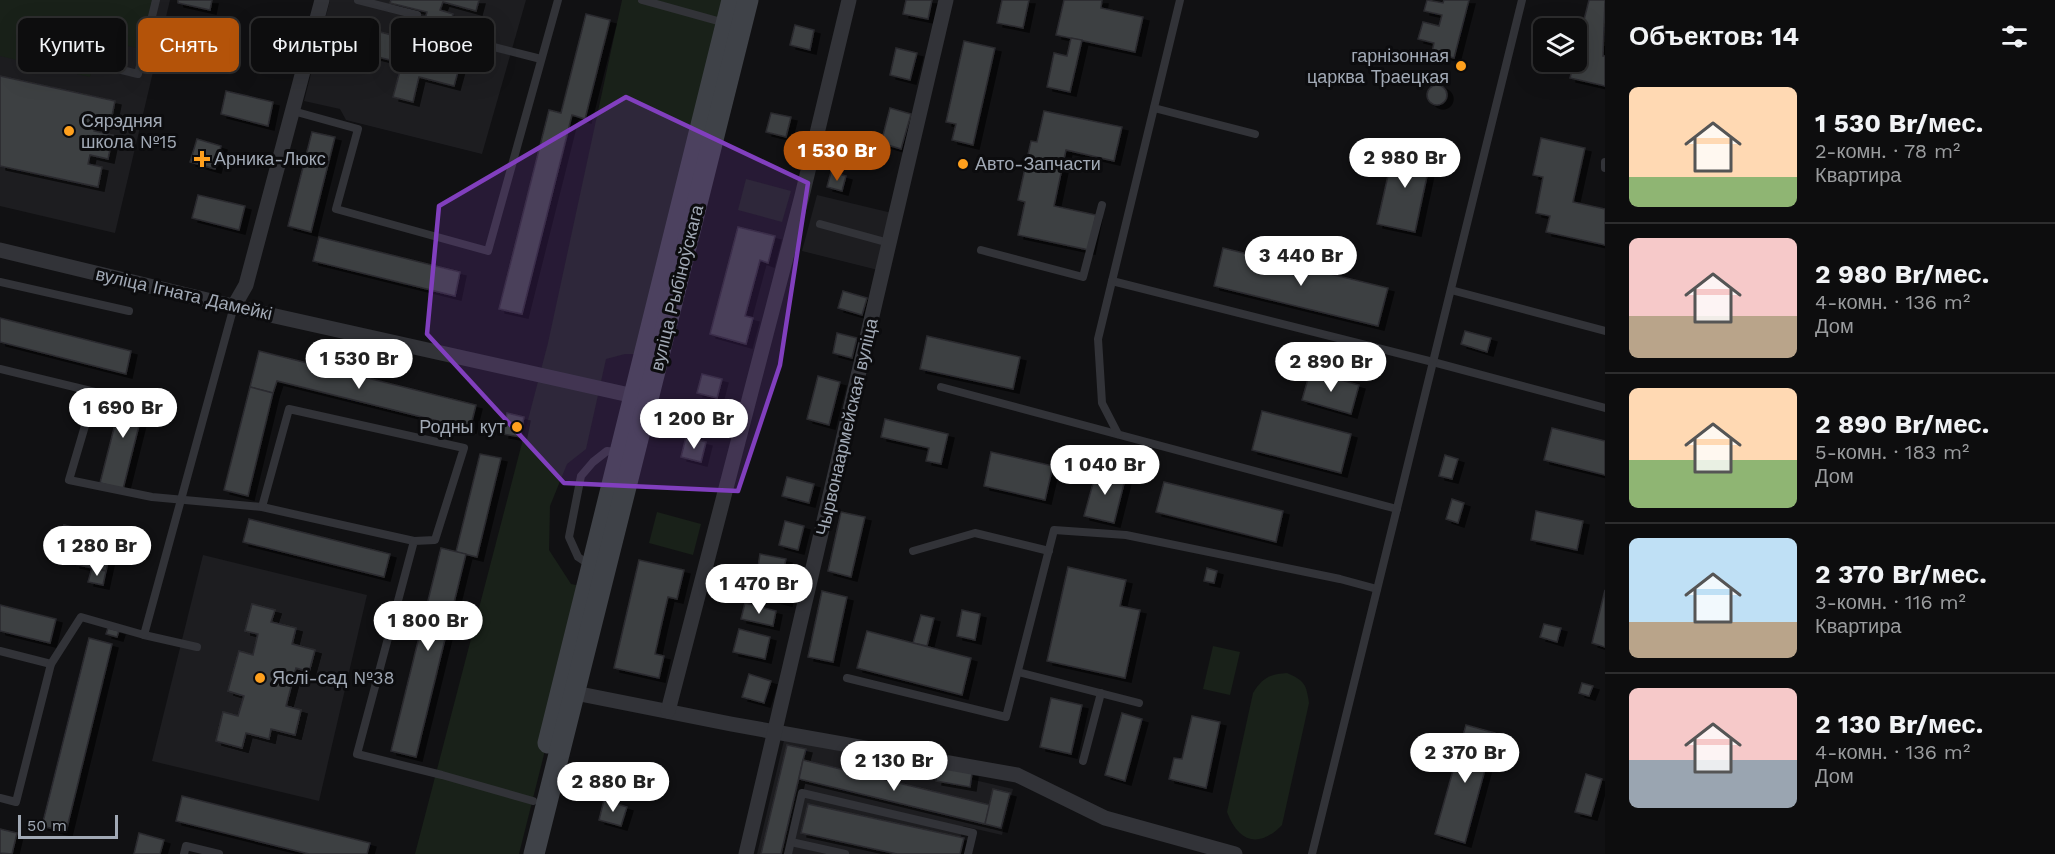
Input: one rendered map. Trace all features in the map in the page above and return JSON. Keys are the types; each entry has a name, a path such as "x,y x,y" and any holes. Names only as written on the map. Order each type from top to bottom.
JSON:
{"main road":[{"name":"вуліца Рыбіноўскага","path":"534,854 575,693 732,0"},
{"name":"вуліца Рыбіноўскага","path":"641,398 748,0"},
{"name":"вуліца Рыбіноўскага","path":"520,854 591,566 628,453"}],"street":[{"path":"234,306 246,285 322,0"},
{"path":"668,711 802,196 849,0"},
{"name":"Чырвонаармейская вуліца","path":"746,854 946,0"},
{"name":"вуліца Ігната Дамейкі","path":"0,250 234,306 641,398"},
{"path":"575,693 1017,775 1105,818 1234,854"}],"lane":[{"path":"126,71 138,74 156,0"},
{"path":"358,0 417,15"},
{"path":"293,111 358,129 336,209 488,251 558,0"},
{"path":"642,0 727,23"},
{"path":"1118,434 1102,403 1098,339 1180,0"},
{"path":"1312,854 1522,0"},
{"path":"494,47 541,59"},
{"path":"1154,108 1255,134"},
{"path":"1605,162 1605,168"},
{"path":"981,250 1083,277 1102,205"},
{"path":"820,224 889,243"},
{"path":"1112,281 1605,408"},
{"path":"0,282 129,311"},
{"path":"1450,290 1605,331"},
{"path":"144,635 234,306"},
{"path":"0,369 95,392 69,480 152,497 262,507 414,541 435,540 464,448 289,409 262,507"},
{"path":"941,387 1397,509"},
{"path":"591,566 578,557 569,537 581,476 607,451 628,453"},
{"path":"847,678 1006,717 1054,530 1126,535 1340,579 1377,589"},
{"path":"913,551 975,533 1049,551"},
{"path":"414,541 357,754 533,801"},
{"path":"0,798 16,802 51,664 81,617 196,647"},
{"path":"0,651 51,664"},
{"path":"1018,672 1139,703"},
{"path":"1083,761 1101,693"},
{"path":"788,854 802,793 973,833 968,854"},
{"path":"791,842 841,854"},
{"path":"184,854 186,846 219,854"}],"highlighted area":[{"path":"626,97 808,183 780,365 738,491 564,483 427,334 439,206"}],"shaded area":[{"name":"Сярэдняя школа №15","path":"0,0 170,0 166,18 138,18 138,72 153,72 115,233 0,206"},
{"path":"0,0 152,0 148,18 138,18 138,48 126,45 126,18 18,18 18,60 0,56"},
{"path":"330,0 526,0 482,154 346,120 340,109 304,101 311,72 379,72 379,18 325,18"},
{"path":"622,0 729,0 644,354 625,354 606,359 586,449 567,464 550,506 549,550 571,584 586,587 519,854 415,854 548,343"},
{"path":"69,72 91,72 90,77"},
{"path":"746,179 791,191 782,222 738,210"},
{"path":"817,195 892,213 878,270 802,251"},
{"path":"657,512 701,524 693,555 649,543"},
{"name":"Яслі-сад №38","path":"203,555 367,595 319,801 152,761"},
{"path":"1213,646 1240,652 1230,695 1203,689"},
{"path":"1287,673 1304,684 1309,703 1282,825 1265,837 1250,839 1237,830 1227,812 1253,693 1267,678"},
{"path":"785,736 1013,789 1002,835 963,826 957,854 757,854"}],"building":[{"path":"178,0 212,0 210,10 178,3"},
{"path":"391,0 479,0 476,11 443,2 440,10 453,14 452,18 425,18 427,12 390,3"},
{"path":"906,0 932,0 928,19 903,14"},
{"path":"1002,0 1029,0 1023,28 997,23"},
{"path":"1064,0 1102,0 1101,8 1143,17 1135,52 1056,35"},
{"path":"1427,0 1443,3 1444,0 1469,0 1454,58 1432,52 1434,43 1418,39 1423,22 1439,26 1442,15 1424,11"},
{"path":"1589,0 1605,0 1603,56 1605,56 1605,86 1570,78 1572,72 1587,72 1587,18 1584,18"},
{"path":"586,14 610,20 585,119 572,115 522,314 499,309 549,110 561,113"},
{"path":"795,25 814,30 810,50 790,45"},
{"path":"380,32 391,35 391,60 379,57"},
{"path":"1071,38 1082,40 1070,92 1047,87 1054,53 1067,56"},
{"path":"964,41 995,48 973,145 952,140 956,124 946,122"},
{"path":"896,48 917,53 910,80 890,75"},
{"path":"400,72 458,72 454,86 419,77 413,102 393,97"},
{"path":"0,76 115,101 111,121 97,118 94,131 113,135 108,159 90,155 88,164 102,167 98,187 0,166"},
{"path":"1437,85 1444,88 1447,95 1444,102 1437,105 1430,102 1427,95 1430,88"},
{"path":"226,91 273,102 268,126 221,114"},
{"path":"890,108 911,114 901,149 881,143"},
{"path":"1044,111 1122,127 1114,161 1066,150 1054,206 1096,215 1089,250 1018,235 1025,202 1018,200 1031,141 1037,142"},
{"path":"771,113 791,117 786,137 766,132"},
{"path":"312,132 335,137 311,232 288,226"},
{"path":"1541,138 1585,148 1573,202 1605,209 1605,245 1546,232 1550,216 1536,213 1543,177 1533,175"},
{"path":"197,139 221,146 215,169 190,162"},
{"path":"1395,145 1432,153 1415,232 1377,224"},
{"path":"831,172 846,176 842,191 827,187"},
{"path":"198,195 245,206 239,230 192,218"},
{"path":"738,227 775,236 768,263 760,260 745,316 753,318 746,344 710,334"},
{"path":"319,237 460,272 455,296 313,261"},
{"path":"1223,248 1388,288 1378,326 1214,286"},
{"path":"843,291 867,298 862,315 838,308"},
{"path":"0,318 131,351 126,374 0,342"},
{"path":"1465,331 1491,338 1487,352 1461,344"},
{"path":"837,333 857,338 852,358 833,353"},
{"path":"927,336 1020,357 1013,389 920,369"},
{"path":"259,351 476,405 470,429 277,381 273,393 250,387"},
{"path":"1310,372 1359,385 1351,414 1302,400"},
{"path":"702,374 722,379 717,398 697,393"},
{"path":"818,376 840,382 829,425 807,419"},
{"path":"250,387 273,393 248,496 224,490"},
{"path":"124,389 147,394 123,489 100,483"},
{"path":"1262,411 1351,434 1341,473 1252,450"},
{"path":"507,413 524,417 520,437 503,434"},
{"path":"885,419 948,434 941,464 926,461 929,448 881,437"},
{"path":"1552,428 1605,441 1605,475 1544,460"},
{"path":"686,437 706,442 701,462 681,457"},
{"path":"991,452 1053,466 1045,500 984,486"},
{"path":"480,454 501,458 477,557 456,552"},
{"path":"1445,455 1458,459 1452,479 1439,476"},
{"path":"1097,469 1126,476 1114,523 1084,516"},
{"path":"787,477 814,484 809,503 782,496"},
{"path":"1164,482 1283,511 1276,542 1156,512"},
{"path":"1452,499 1464,503 1458,523 1446,519"},
{"path":"1536,511 1583,521 1577,550 1531,540"},
{"path":"841,512 865,517 851,577 828,571"},
{"path":"249,519 390,554 384,577 243,542"},
{"path":"785,521 804,526 798,550 779,545"},
{"path":"64,525 114,536 106,571 74,564 79,545 60,541"},
{"path":"441,548 466,554 416,757 391,751"},
{"path":"760,554 786,559 783,572 758,567"},
{"path":"639,560 684,570 677,599 668,597 661,627 655,654 664,656 659,678 614,668"},
{"path":"1068,567 1126,580 1120,606 1140,610 1125,678 1047,661"},
{"path":"92,568 106,571 103,585 88,582"},
{"path":"1207,568 1217,571 1214,583 1204,581"},
{"path":"761,579 790,587 786,602 757,595"},
{"path":"1605,590 1605,647 1592,643"},
{"path":"822,591 847,597 833,662 808,657"},
{"path":"745,603 776,611 773,626 741,619"},
{"path":"252,604 275,610 271,622 296,628 292,644 315,650 309,672 296,668 286,706 301,710 295,735 271,729 269,739 246,733 242,748 216,741 223,712 238,716 244,696 228,691 239,651 253,655 258,634 245,631","holes":["265,645 285,651 280,667 260,662"]},
{"path":"252,604 275,610 271,622 296,628 292,644 315,650 309,672 296,668 286,706 301,710 295,735 271,729 269,739 246,733 242,748 216,741 223,712 238,716 244,696 228,691 239,651 253,655 258,634 245,631"},
{"path":"0,605 56,619 50,643 0,631"},
{"path":"962,610 980,614 975,640 957,636"},
{"path":"921,615 934,618 927,646 913,643"},
{"path":"1544,624 1561,628 1557,642 1540,637"},
{"path":"108,628 119,631 117,637 106,634"},
{"path":"739,629 770,637 765,659 733,652"},
{"path":"867,631 971,658 962,695 857,668"},
{"path":"89,638 112,644 66,832 42,826"},
{"path":"749,674 771,681 764,703 742,697"},
{"path":"1582,683 1593,686 1589,696 1579,693"},
{"path":"1051,698 1082,705 1071,754 1040,747"},
{"path":"1122,713 1142,719 1125,781 1105,775"},
{"path":"1192,716 1220,722 1206,788 1169,779 1174,758 1182,759"},
{"path":"1466,725 1495,733 1465,843 1435,834"},
{"path":"787,745 806,749 781,854 761,854"},
{"path":"803,760 990,805 985,824 799,779"},
{"path":"938,767 972,773 970,787 936,781"},
{"path":"1586,774 1602,779 1591,816 1575,812"},
{"path":"993,789 1010,793 1001,828 985,824"},
{"path":"182,796 370,843 367,854 309,854 176,821"},
{"path":"604,800 627,807 621,826 599,820"},
{"path":"808,804 964,838 960,854 897,854 801,833"},
{"path":"0,829 17,833 12,854 0,853"},
{"path":"139,833 164,840 160,854 134,854"}],"place":[{"name":"гарнізонная царква Траецкая","path":"1461,66"},
{"name":"Сярэдняя школа №15","path":"69,131"},
{"name":"Арника-Люкс","path":"202,159"},
{"name":"Авто-Запчасти","path":"963,164"},
{"name":"Родны кут","path":"517,427"},
{"name":"Яслі-сад №38","path":"260,678"}]}
